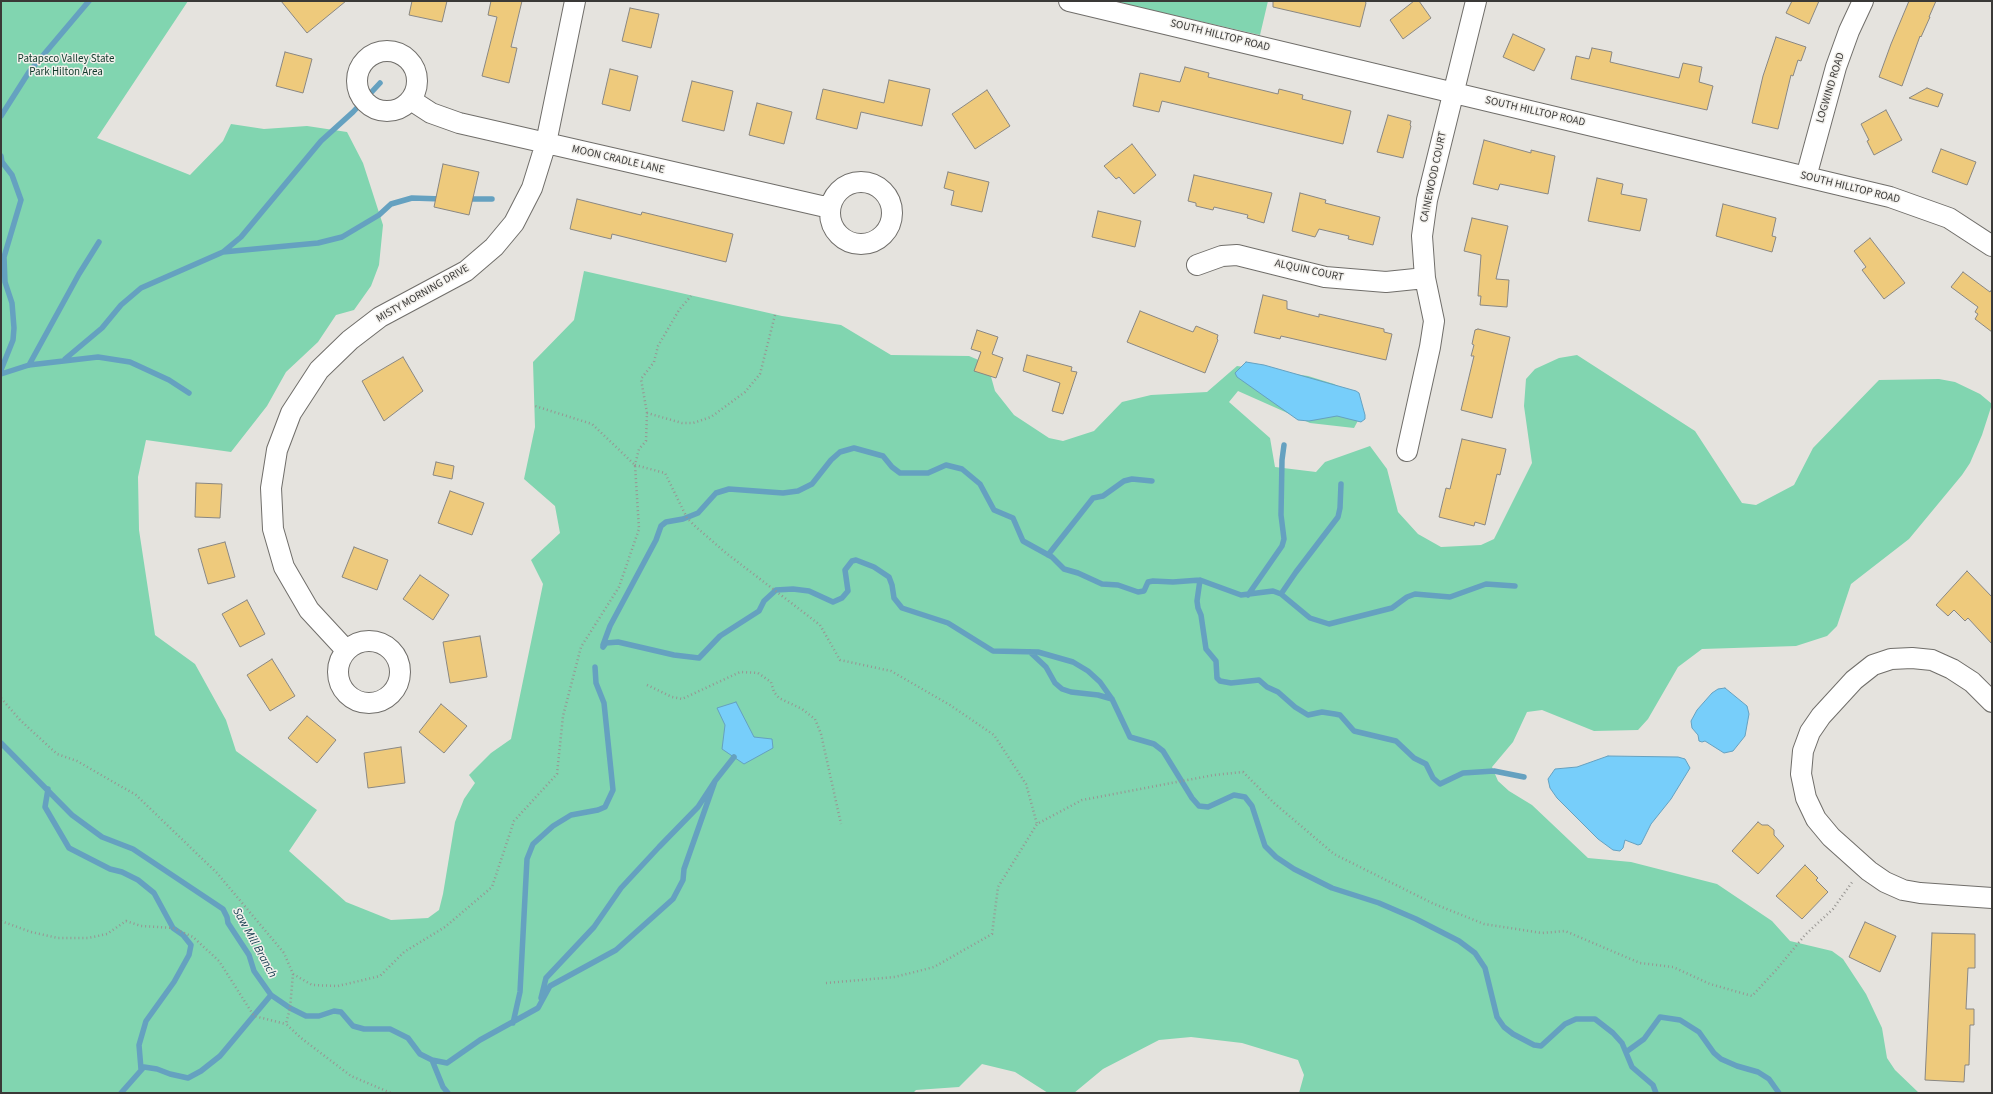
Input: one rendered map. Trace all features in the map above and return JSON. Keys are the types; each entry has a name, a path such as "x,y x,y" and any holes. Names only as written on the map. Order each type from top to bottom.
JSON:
{"street":[{"name":"MISTY MORNING DRIVE","path":"346,650 309,610 284,567 273,529 271,488 277,450 292,413 319,370 350,340 380,317 466,271 494,247 514,223 532,188 546,143 575,1"},
{"name":"SOUTH HILLTOP ROAD","path":"1069,1 1890,197 1949,218 1992,246"},
{"name":"CAINEWOOD COURT","path":"1407,451 1430,347 1434,321 1425,278 1422,236 1427,200 1476,1"},
{"name":"LOGWIND ROAD","path":"1806,177 1836,67 1849,31 1863,1"},
{"name":"MOON CRADLE LANE","path":"412,100 431,113 459,123 830,208"},
{"name":"ALQUIN COURT","path":"1197,265 1222,256 1237,255 1325,277 1386,282 1425,278"},
{"path":"1992,702 1972,682 1952,669 1932,660 1912,658 1891,659 1873,665 1854,680 1821,716 1810,732 1803,751 1801,774 1806,798 1816,818 1831,837 1864,867 1885,882 1903,890 1992,898"}],"path":[{"path":"293,974 312,985 338,986 380,976 404,952 445,927 492,887 514,821 557,774 563,716 581,646 619,586 639,529 635,465 639,449 646,441 647,413 641,379 654,362 658,346 679,310 691,296"},
{"path":"647,413 682,423 693,422 711,416 745,392 760,374 775,315"},
{"path":"535,406 592,424 635,465 665,473 687,518 726,553 820,625 840,660 891,671 950,705 994,736 1026,784 1037,824"},
{"path":"647,685 672,697 682,699 740,672 758,673 770,682 774,692 779,698 802,709 815,719 824,748 841,824"},
{"path":"1,698 20,720 57,754 77,761 136,795 218,873 284,953 293,974 290,1008 286,1024"},
{"path":"826,983 895,977 934,967 992,934 998,887 1037,824 1082,800 1214,775 1244,772 1274,803 1334,854 1432,903 1484,924 1542,933 1565,931 1640,963 1673,967 1710,984 1752,996 1777,969 1804,935 1833,909 1845,890 1864,867"},
{"path":"1,921 31,932 58,938 88,938 107,934 126,921 141,926 173,928 193,937 219,961 254,1016 286,1024 301,1038 351,1076 391,1093"}],"green space":[{"name":"Patapsco Valley State Park Hilton Area","path":"1,1 188,1 97,138 190,175 223,141 231,124 264,129 307,126 347,132 363,163 383,225 379,265 371,286 354,310 336,315 318,342 286,372 267,406 231,452 146,440 138,477 139,530 155,635 195,664 226,720 236,751 317,810 289,851 346,902 391,920 428,918 439,910 455,822 464,799 475,783 469,775 491,753 511,739 543,584 531,560 560,533 555,506 524,479 535,427 533,362 574,320 584,271 782,316 841,325 891,355 969,356 981,361 990,373 995,391 1014,415 1049,438 1063,441 1094,431 1122,402 1151,395 1207,392 1237,366 1308,376 1334,384 1360,400 1361,415 1354,428 1310,423 1238,391 1229,402 1270,438 1275,467 1316,472 1325,462 1370,446 1387,469 1398,512 1418,534 1441,547 1481,545 1494,539 1532,463 1524,406 1526,379 1535,369 1559,358 1577,355 1695,431 1742,503 1756,505 1794,485 1813,448 1879,380 1939,379 1955,382 1980,394 1992,404 1982,435 1970,463 1962,475 1909,539 1851,584 1837,626 1827,636 1796,646 1702,649 1678,667 1648,719 1638,730 1594,731 1542,710 1527,712 1513,742 1492,767 1498,781 1509,791 1532,805 1588,858 1631,862 1717,884 1772,921 1790,941 1832,951 1843,959 1866,994 1882,1028 1887,1058 1895,1070 1919,1093 1299,1093 1304,1075 1298,1060 1242,1043 1191,1037 1159,1040 1103,1069 1074,1093 1048,1093 1015,1072 982,1064 959,1087 916,1090 913,1093 1,1093"},
{"path":"1112,1 1268,1 1260,35"}],"water":[{"path":"1246,362 1264,365 1356,391 1359,393 1365,419 1361,422 1337,416 1309,421 1298,420 1237,377 1235,373"},
{"path":"1725,688 1747,706 1749,714 1745,736 1733,751 1724,753 1705,741 1699,741 1698,735 1692,728 1691,721 1697,710 1712,693 1718,689"},
{"path":"736,702 754,737 772,739 773,748 744,764 722,749 725,725 717,708"},
{"path":"1608,756 1678,757 1685,759 1690,768 1671,799 1651,824 1641,844 1638,845 1625,840 1623,848 1620,851 1613,850 1598,839 1557,798 1550,788 1548,779 1555,769 1577,767"}],"building":[{"path":"281,1 346,1 307,33"},
{"path":"412,1 447,1 442,22 409,15"},
{"path":"491,1 522,1 511,47 517,48 509,83 482,76 497,17 488,15"},
{"path":"1273,1 1365,1 1366,3 1360,27 1273,7"},
{"path":"1414,1 1419,1 1431,18 1403,39 1390,20"},
{"path":"1792,1 1819,1 1809,24 1786,13"},
{"path":"1909,1 1936,1 1921,37 1920,36 1902,86 1879,77"},
{"path":"630,8 659,14 651,48 622,41"},
{"path":"1513,34 1545,49 1534,71 1503,57"},
{"path":"1776,37 1806,47 1801,61 1798,60 1793,76 1791,75 1778,129 1752,123 1763,76"},
{"path":"1592,48 1612,52 1610,62 1679,78 1683,63 1702,67 1699,82 1713,86 1707,110 1571,79 1576,56 1589,59"},
{"path":"285,52 312,59 303,93 276,86"},
{"path":"1185,67 1209,73 1208,77 1278,94 1279,89 1303,95 1302,99 1351,111 1343,144 1162,101 1159,112 1133,106 1140,73 1180,82"},
{"path":"610,69 638,76 630,111 602,104"},
{"path":"889,80 930,89 922,126 861,112 857,129 816,119 823,89 884,103"},
{"path":"692,81 733,91 724,131 682,121"},
{"path":"1927,88 1943,94 1938,107 1909,98"},
{"path":"987,90 1010,126 975,149 952,114"},
{"path":"757,103 792,112 784,144 749,135"},
{"path":"1886,110 1902,140 1874,155 1861,124"},
{"path":"1388,115 1411,121 1403,158 1377,152"},
{"path":"1484,140 1531,153 1531,150 1555,156 1548,194 1500,184 1498,190 1473,184"},
{"path":"1132,144 1156,175 1134,194 1119,177 1116,179 1104,166"},
{"path":"1941,149 1976,162 1967,185 1932,172"},
{"path":"443,164 479,172 469,215 434,207"},
{"path":"948,172 989,182 982,212 951,205 954,191 944,188"},
{"path":"1194,175 1272,193 1264,223 1247,218 1248,215 1214,207 1213,210 1196,206 1196,203 1188,201"},
{"path":"1597,178 1623,184 1621,194 1647,199 1640,231 1588,221"},
{"path":"1300,193 1326,200 1325,203 1380,217 1373,245 1348,239 1349,236 1319,229 1315,237 1292,231"},
{"path":"577,199 641,215 642,212 733,234 726,262 612,234 611,239 570,229"},
{"path":"1723,204 1776,218 1772,236 1776,237 1772,252 1716,236"},
{"path":"1098,211 1141,221 1135,247 1092,237"},
{"path":"1472,218 1508,226 1496,279 1509,280 1507,307 1480,305 1481,296 1478,296 1481,255 1464,251"},
{"path":"1870,238 1905,283 1884,299 1862,270 1866,267 1854,251"},
{"path":"1963,272 1990,292 1992,289 1992,332 1975,319 1978,314 1975,312 1978,307 1951,287"},
{"path":"1263,295 1287,301 1287,309 1319,317 1319,314 1384,329 1384,332 1392,334 1386,360 1281,336 1280,339 1254,333"},
{"path":"1140,311 1193,332 1196,326 1218,335 1218,340 1205,373 1127,342"},
{"path":"1478,329 1510,337 1492,418 1461,410 1474,356 1471,356 1474,345 1472,344 1475,330"},
{"path":"977,330 998,337 992,354 1003,358 996,378 974,371 981,352 971,349"},
{"path":"1027,355 1072,367 1071,371 1077,372 1063,414 1052,411 1060,383 1023,371"},
{"path":"403,357 423,391 384,421 362,381"},
{"path":"1462,439 1506,449 1500,475 1497,474 1485,525 1475,522 1474,526 1439,517 1446,488 1450,489"},
{"path":"436,462 454,466 452,479 433,475"},
{"path":"196,483 222,484 220,518 195,517"},
{"path":"450,491 484,503 472,535 438,523"},
{"path":"225,542 235,577 208,584 198,549"},
{"path":"354,547 388,560 377,590 342,577"},
{"path":"1967,571 1992,597 1992,644 1968,618 1965,621 1954,610 1948,616 1936,605"},
{"path":"420,575 449,595 433,620 403,599"},
{"path":"247,600 265,634 240,647 222,614"},
{"path":"480,636 487,677 450,683 443,642"},
{"path":"272,659 295,696 270,711 247,675"},
{"path":"441,704 467,726 444,753 419,732"},
{"path":"307,716 336,740 317,763 288,738"},
{"path":"401,747 405,783 368,788 364,753"},
{"path":"1758,822 1762,825 1768,825 1774,830 1774,835 1784,846 1758,874 1732,851"},
{"path":"1805,865 1818,878 1816,880 1828,892 1802,919 1776,896"},
{"path":"1865,922 1896,936 1880,972 1849,957"},
{"path":"1932,933 1975,934 1975,968 1968,968 1966,1009 1974,1009 1974,1025 1970,1025 1969,1065 1965,1065 1964,1082 1925,1080"}],"waterway":[{"path":"1,116 29,72 89,1"},
{"path":"65,359 102,328 121,305 141,288 223,252 241,237 321,141 353,112 380,83"},
{"path":"1,156 2,162 12,175 21,200 4,257 5,282 12,303 14,328 13,340 1,370"},
{"path":"223,252 318,243 342,237 379,215 391,204 412,198 442,199"},
{"path":"466,199 492,199"},
{"path":"29,365 79,274 99,242"},
{"path":"1,374 29,365 98,357 130,362 169,380 189,393"},
{"path":"1248,595 1282,546 1284,539 1281,515 1282,460 1284,445"},
{"path":"603,645 610,626 656,540 661,526 666,522 683,519 698,513 716,493 729,489 783,493 798,491 812,484 831,460 840,452 854,448 883,456 892,467 900,473 928,473 946,465 962,469 980,484 994,510 1013,518 1023,541 1052,557 1064,569 1078,573 1102,584 1118,585 1138,592 1144,591 1148,582 1153,581 1173,582 1200,580 1241,595 1273,591 1281,594 1310,618 1329,624 1392,608 1407,597 1415,594 1450,597 1486,584 1515,586"},
{"path":"1048,555 1093,498 1103,496 1124,481 1132,479 1152,481"},
{"path":"1281,594 1338,517 1341,484"},
{"path":"603,647 606,643 618,642 674,655 699,658 720,636 759,611 764,601 776,590 793,589 809,591 833,602 842,598 848,591 845,570 852,561 856,560 874,567 889,577 894,598 902,608 948,623 993,651 1038,652 1073,662 1088,671 1100,682 1112,699 1130,737 1154,744 1163,751 1192,798 1199,806 1208,807 1234,795 1245,797 1252,806 1265,846 1276,857 1294,869 1332,888 1379,903 1416,919 1459,941 1475,953 1485,968 1497,1017 1504,1027 1513,1034 1534,1045 1541,1046 1565,1024 1576,1019 1595,1019 1613,1033 1622,1043 1632,1067 1653,1085 1656,1093"},
{"path":"1200,580 1197,601 1201,615 1206,649 1216,661 1217,678 1220,681 1231,683 1259,680 1267,687 1278,692 1295,707 1308,715 1322,712 1340,715 1354,731 1396,741 1414,758 1426,764 1433,778 1440,784 1463,773 1494,771 1524,777"},
{"path":"1030,652 1046,667 1055,683 1062,689 1112,699"},
{"path":"513,1023 520,992 527,859 533,844 553,826 571,815 598,810 605,807 613,790 604,703 596,683 595,667"},
{"name":"Saw Mill Branch","path":"1,743 72,815 102,837 133,849 223,909 228,923 249,955 254,971 271,995 290,1008 306,1016 319,1016 334,1011 341,1012 353,1026 364,1029 390,1029 408,1038 420,1054 432,1060 447,1063 480,1040 538,1008 550,986 616,950 673,899 683,880 684,869 715,781"},
{"path":"541,998 546,978 594,927 621,888 698,807 715,781 734,757"},
{"path":"48,789 45,807 69,848 110,869 122,872 138,880 154,893 173,928 183,935 191,945 189,955 174,982 146,1021 139,1045 141,1069"},
{"path":"121,1093 144,1067 157,1069 188,1078 201,1071 220,1056 271,995"},
{"path":"1626,1052 1644,1039 1660,1017 1680,1020 1699,1032 1714,1053 1721,1059 1737,1066 1758,1072 1769,1079 1779,1093"},
{"name":"Saw Mill Branch","path":"432,1060 443,1087 448,1093"}]}
